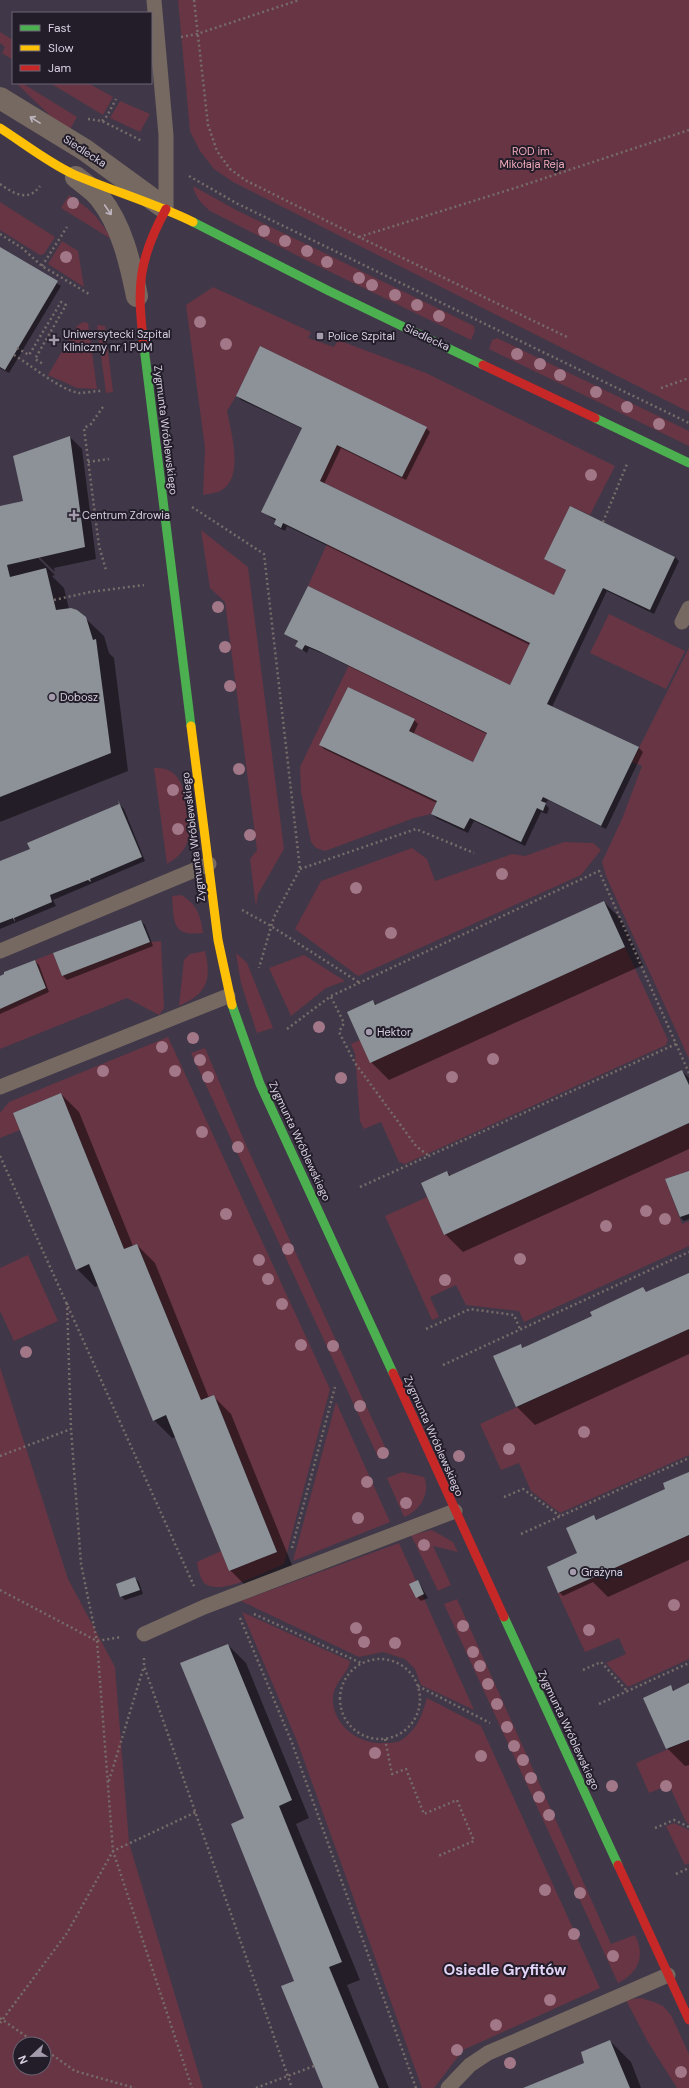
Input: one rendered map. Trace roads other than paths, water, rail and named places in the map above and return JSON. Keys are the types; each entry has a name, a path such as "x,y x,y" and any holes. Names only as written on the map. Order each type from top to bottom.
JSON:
{"street":[{"name":"Siedlecka","path":"0,98 85,150 166,209"},
{"name":"Siedlecka","path":"0,128 71,173 99,196 113,216 128,256 139,307"},
{"name":"Siedlecka","path":"71,173 166,209 323,288 689,463"},
{"name":"Zygmunta Wróblewskiego","path":"166,209 149,239 142,261 138,283 139,307 220,956 228,996 238,1028 260,1084 689,2020"}],"lane":[{"path":"154,0 166,135 166,209"},
{"path":"682,622 689,608"},
{"path":"0,951 209,864"},
{"path":"0,1087 228,996"},
{"path":"144,1634 204,1607 232,1601 285,1576 455,1511"},
{"path":"448,2088 470,2065 488,2053 668,1975"}],"place":[{"name":"Police Szpital","path":"320,336"},
{"name":"Uniwersytecki Szpital Kliniczny nr 1 PUM","path":"54,340"},
{"name":"Centrum Zdrowia","path":"74,515"},
{"name":"Dobosz","path":"52,697"},
{"name":"Hektor","path":"369,1032"},
{"name":"Grażyna","path":"573,1572"}],"district":[{"name":"Osiedle Gryfitów","path":"505,1970"}],"park label":[{"name":"ROD im. Mikołaja Reja","path":"532,157"}]}
